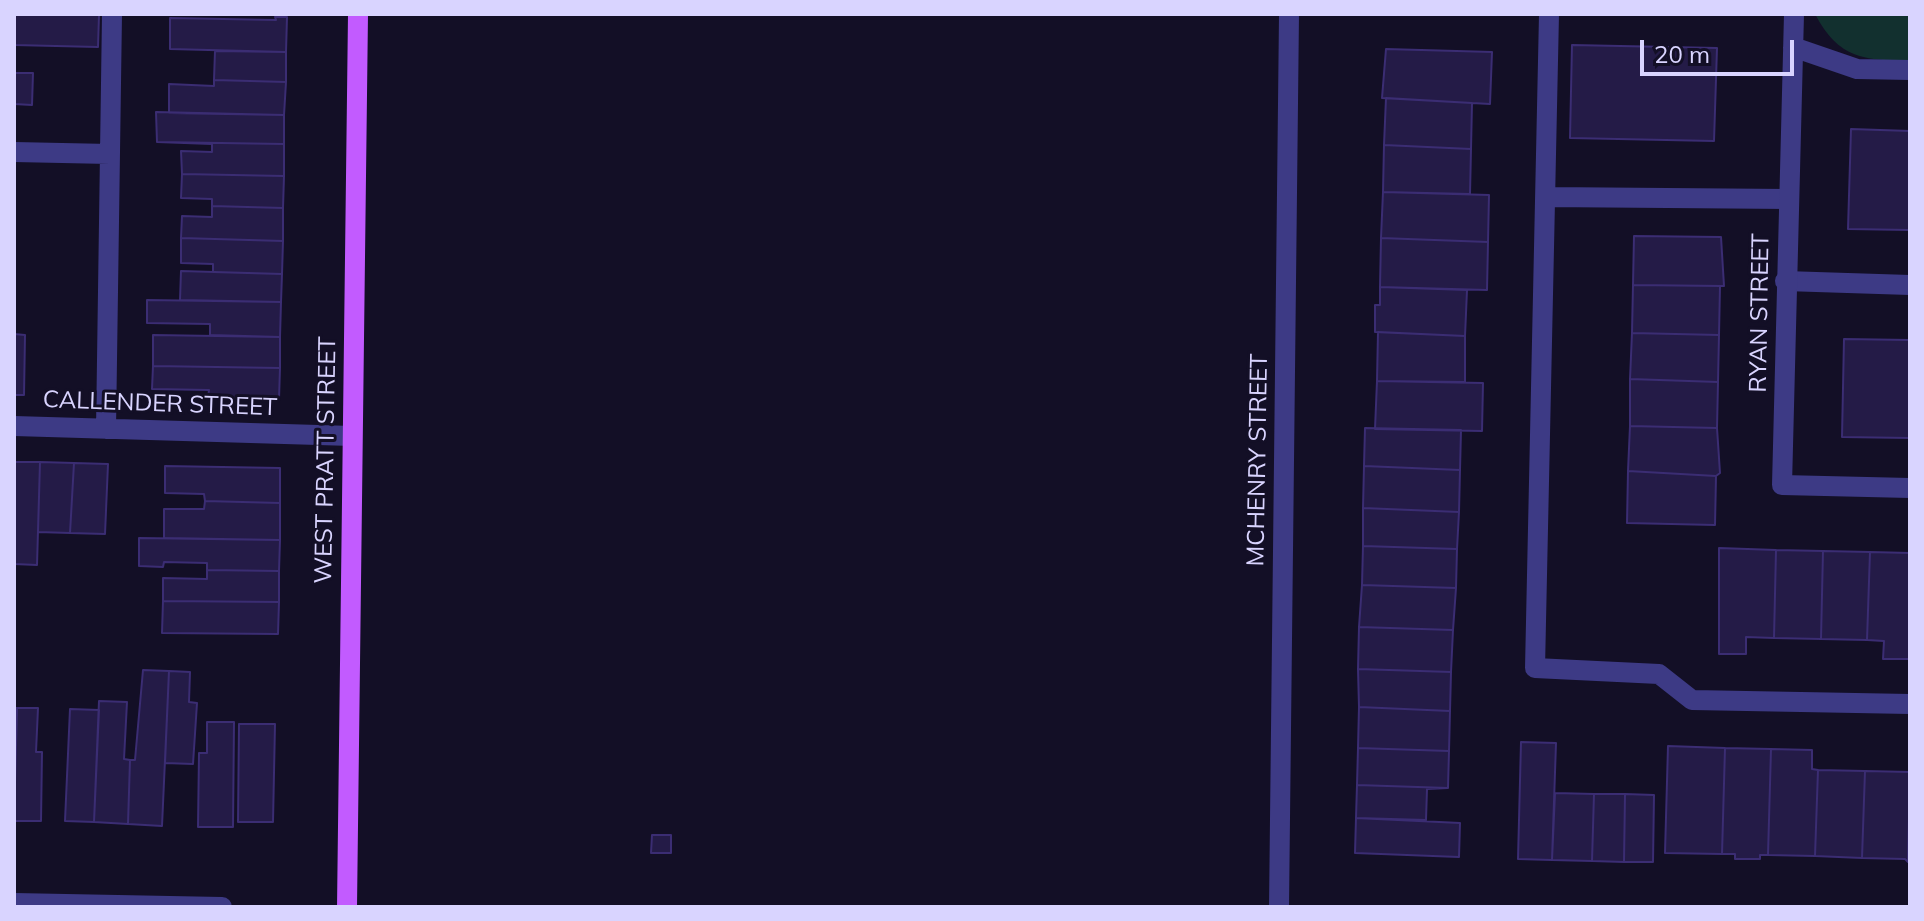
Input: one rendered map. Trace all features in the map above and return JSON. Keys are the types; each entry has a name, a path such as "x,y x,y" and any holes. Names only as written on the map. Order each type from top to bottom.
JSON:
{"main road":[{"name":"WEST PRATT STREET","path":"347,907 358,14"}],"street":[{"path":"106,429 112,14"},
{"name":"MCHENRY STREET","path":"1279,907 1289,14"},
{"path":"1549,14 1535,668 1659,674 1692,700 1910,704"},
{"name":"RYAN STREET","path":"1794,14 1782,485 1910,488"},
{"path":"1793,47 1857,69 1910,70"},
{"path":"14,152 110,154"},
{"path":"1546,197 1789,199"},
{"path":"1785,281 1910,285"},
{"name":"CALLENDER STREET","path":"14,426 352,436"},
{"path":"14,903 222,907"}],"green space":[{"path":"1815,14 1910,14 1910,61 1879,60 1854,54 1833,40"}],"building":[{"path":"14,14 99,15 98,47 14,45"},
{"path":"275,17 287,17 286,52 170,49 170,18 276,20"},
{"path":"1572,45 1717,48 1714,141 1570,138"},
{"path":"1386,49 1492,52 1490,104 1382,98"},
{"path":"215,51 286,52 286,82 214,80"},
{"path":"14,73 33,73 32,105 14,104"},
{"path":"214,80 286,82 284,115 169,113 169,84 214,86"},
{"path":"1386,98 1472,103 1471,149 1384,145"},
{"path":"156,112 284,115 284,144 157,142"},
{"path":"1851,129 1910,131 1910,230 1848,229"},
{"path":"157,142 284,144 284,176 182,174 181,151 212,152 212,144"},
{"path":"1384,145 1471,149 1470,194 1383,192"},
{"path":"182,174 284,176 283,208 212,206 212,199 181,198"},
{"path":"1383,192 1489,195 1488,242 1381,238"},
{"path":"212,206 283,208 283,241 181,238 182,216 212,217"},
{"path":"1634,236 1721,237 1724,286 1633,285"},
{"path":"181,238 283,241 282,274 213,272 213,264 181,263"},
{"path":"1381,238 1488,242 1487,290 1380,287"},
{"path":"181,271 282,274 281,302 180,300"},
{"path":"1633,285 1720,286 1719,335 1632,333"},
{"path":"1380,287 1467,290 1465,336 1375,332 1375,305 1380,305"},
{"path":"147,300 281,302 280,337 210,335 210,324 147,323"},
{"path":"1378,332 1465,336 1465,382 1377,381"},
{"path":"1632,333 1719,335 1718,382 1630,379"},
{"path":"14,334 25,335 24,395 14,395"},
{"path":"153,335 280,337 280,368 153,366"},
{"path":"1844,339 1910,340 1910,438 1842,437"},
{"path":"153,366 280,368 279,399 208,398 209,390 152,389"},
{"path":"1630,379 1718,382 1717,428 1630,426"},
{"path":"1377,381 1483,383 1482,431 1375,429"},
{"path":"1630,426 1717,428 1720,473 1716,476 1628,471"},
{"path":"1365,428 1461,430 1460,470 1364,466"},
{"path":"14,462 40,462 37,565 14,564"},
{"path":"40,462 74,463 70,533 38,532"},
{"path":"74,463 108,464 105,534 70,533"},
{"path":"165,466 280,468 280,503 205,501 204,494 165,493"},
{"path":"1364,466 1460,470 1459,512 1363,508"},
{"path":"1628,471 1716,476 1715,525 1627,523"},
{"path":"205,501 280,503 280,540 164,538 164,509 204,509"},
{"path":"1363,508 1459,512 1457,549 1363,546"},
{"path":"139,538 280,540 279,571 207,570 207,563 164,562 163,567 139,566"},
{"path":"1363,546 1457,549 1456,588 1362,585"},
{"path":"1719,548 1776,550 1774,638 1746,637 1746,654 1719,654"},
{"path":"1776,550 1823,551 1821,639 1774,638"},
{"path":"1823,551 1870,552 1867,640 1821,639"},
{"path":"1870,552 1910,553 1909,659 1883,659 1884,641 1867,640"},
{"path":"207,570 279,571 279,602 163,601 163,578 207,579"},
{"path":"1362,585 1456,588 1453,630 1359,627"},
{"path":"163,601 279,602 278,634 162,633"},
{"path":"1359,627 1453,630 1451,672 1358,669"},
{"path":"1358,669 1451,672 1450,711 1359,707"},
{"path":"143,670 169,671 162,826 128,824 130,760 135,760"},
{"path":"169,671 190,672 189,702 197,703 193,764 165,763"},
{"path":"99,701 127,702 124,759 130,760 128,824 94,822"},
{"path":"1359,707 1450,711 1449,751 1358,748"},
{"path":"14,708 17,708 14,808"},
{"path":"17,708 38,708 36,752 42,752 41,821 14,821"},
{"path":"70,709 99,710 94,822 65,821"},
{"path":"207,722 234,722 233,827 198,827 199,753 207,753"},
{"path":"239,724 275,724 273,822 238,822"},
{"path":"1521,742 1556,743 1552,860 1518,859"},
{"path":"1668,746 1725,748 1722,854 1665,853"},
{"path":"1358,748 1449,751 1448,788 1357,785"},
{"path":"1725,748 1771,749 1768,855 1760,855 1760,859 1735,859 1735,854 1722,854"},
{"path":"1771,749 1812,750 1812,769 1818,770 1815,856 1768,855"},
{"path":"1818,770 1865,771 1862,858 1815,856"},
{"path":"1865,771 1910,772 1908,862 1905,859 1862,858"},
{"path":"1357,785 1448,788 1427,789 1426,820 1356,818"},
{"path":"1555,793 1594,794 1592,861 1552,860"},
{"path":"1594,794 1625,794 1624,862 1592,861"},
{"path":"1625,794 1654,795 1653,862 1624,862"},
{"path":"1356,818 1460,823 1459,857 1355,853"},
{"path":"652,835 671,835 671,853 651,853"}]}
